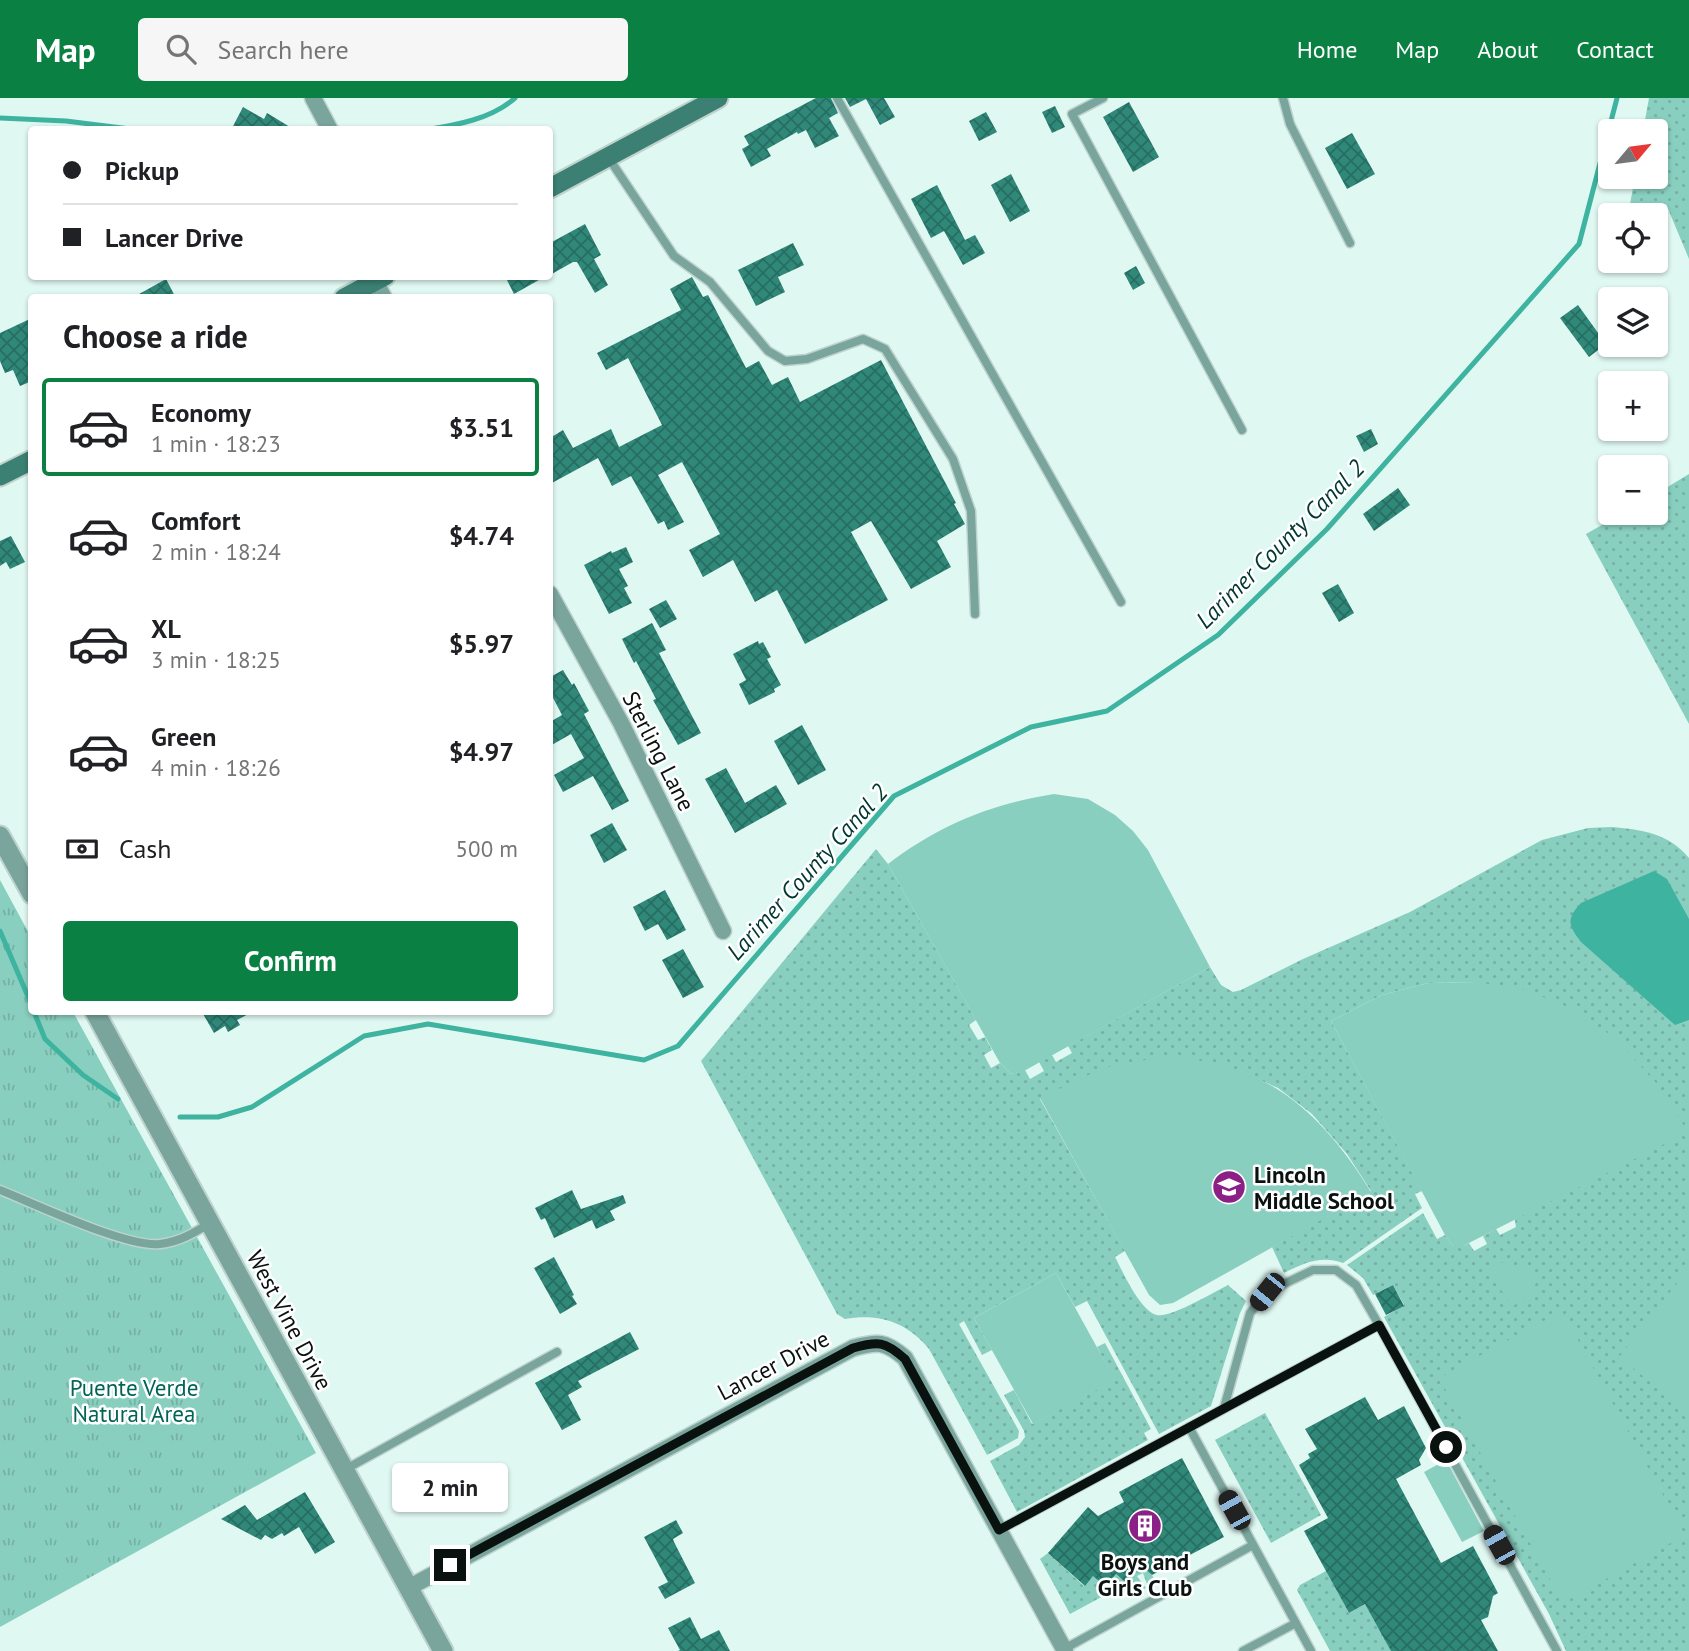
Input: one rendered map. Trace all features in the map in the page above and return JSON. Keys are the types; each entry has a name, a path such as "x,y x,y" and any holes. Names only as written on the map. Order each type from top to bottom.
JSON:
{"main road":[{"path":"553,186 718,98"},
{"path":"355,294 381,285"},
{"path":"0,476 28,462"}],"street":[{"path":"313,98 328,126"},
{"name":"Sterling Lane","path":"553,599 621,723 723,931"},
{"path":"0,836 28,887"},
{"name":"West Vine Drive","path":"97,1015 443,1651"},
{"name":"Lancer Drive","path":"408,1588 853,1348 883,1343 905,1359 1064,1650"}],"lane":[{"path":"837,98 1121,602"},
{"path":"1103,98 1072,114 1242,429"},
{"path":"1283,98 1290,124 1350,243"},
{"path":"608,157 674,256 710,282 768,351 785,361 807,359 863,339 885,349 953,459 971,511 975,614"},
{"path":"0,1190 133,1243 158,1245 185,1238 210,1223"},
{"path":"1224,1408 1250,1312 1267,1292 1313,1270 1335,1270 1356,1285 1557,1651"},
{"path":"999,1530 1379,1325"},
{"path":"344,1471 556,1352"},
{"path":"1189,1427 1311,1651"},
{"path":"1064,1650 1253,1545"},
{"path":"1243,1651 1296,1623"}],"green space":[{"path":"1649,98 1689,98 1689,259 1668,203 1630,203 1633,189 1668,189 1668,119 1645,119"},
{"path":"1689,474 1689,724 1586,534 1602,525 1668,525 1668,487"},
{"path":"1054,794 1088,799 1115,815 1133,831 1148,850 1210,967 1024,1071 1011,1074 1000,1063 888,864 927,838 967,818 987,810"},
{"path":"1612,827 1664,838 1689,858 1689,1651 1566,1651 1549,1614 1384,1317 1404,1305 1393,1285 1373,1295 1363,1278 1347,1265 1423,1213 1437,1239 1445,1235 1453,1246 1469,1243 1474,1251 1487,1244 1483,1236 1496,1229 1500,1235 1516,1227 1476,982 1428,983 1382,995 1331,1021 1422,1191 1415,1194 1422,1208 1343,1263 1320,1260 1284,1273 1272,1247 1371,1191 1347,1154 1312,1114 1278,1088 1240,1071 1040,1099 1125,1251 1115,1257 1144,1306 1157,1315 1172,1313 1228,1285 1246,1301 1211,1406 1159,1434 1087,1301 1075,1307 1056,1273 974,1318 992,1350 982,1355 964,1321 959,1324 1019,1431 1018,1438 987,1455 929,1349 920,1340 892,1322 869,1317 845,1319 837,1314 701,1061 876,849 888,864 976,1020 969,1025 978,1040 985,1037 992,1050 984,1055 991,1068 1000,1063 1011,1074 1025,1070 1030,1079 1044,1071 1039,1062 1052,1055 1056,1062 1072,1053 1068,1046 1210,967 1221,985 1233,992 1241,990 1303,959 1410,912 1542,840 1588,828"},
{"name":"Puente Verde Natural Area","path":"0,880 28,931 28,1015 75,1015 316,1453 0,1627"},
{"path":"1476,982 1526,990 1575,1010 1616,1039 1657,1084 1688,1132 1463,1246 1453,1246 1331,1021 1382,995 1428,983"},
{"path":"1156,1058 1189,1059 1224,1066 1251,1075 1276,1088 1319,1123 1355,1167 1371,1192 1173,1303 1160,1305 1149,1295 1040,1098 1103,1068"},
{"path":"1493,1260 1537,1273 1530,1294 1512,1306 1487,1269"},
{"path":"1689,1268 1689,1413 1619,1357"},
{"path":"1056,1273 1115,1380 1033,1424 974,1318"},
{"path":"1562,1311 1685,1535 1563,1603 1439,1378"},
{"path":"1105,1343 1151,1429 1144,1433 1148,1440 1017,1512 990,1461 1019,1445 1025,1437 1004,1395 1014,1390 1032,1424 1114,1380 1097,1347"},
{"path":"1265,1413 1321,1515 1271,1543 1215,1440"},
{"path":"1446,1460 1484,1531 1462,1542 1424,1472"},
{"path":"1048,1553 1084,1586 1093,1576 1116,1574 1126,1583 1141,1566 1152,1575 1156,1583 1148,1587 1143,1573 1137,1576 1146,1588 1141,1585 1136,1587 1138,1592 1128,1598 1120,1587 1070,1614 1040,1559"},
{"path":"1326,1571 1349,1613 1369,1602 1391,1651 1330,1651 1297,1590 1300,1585"}],"shaded area":[{"path":"1654,871 1667,879 1689,919 1689,1020 1675,1025 1581,942 1570,922 1581,903"}],"building":[{"path":"816,98 831,98 838,113 829,118 839,136 815,148 806,130 798,134 797,132 767,149 771,156 751,167 742,149 749,145 744,136"},
{"path":"845,98 884,98 895,117 880,125 866,99 850,107"},
{"path":"1129,102 1159,157 1133,172 1103,117"},
{"path":"1055,106 1065,127 1052,133 1042,112"},
{"path":"243,107 264,119 267,113 288,126 233,126"},
{"path":"986,112 997,132 979,141 969,121"},
{"path":"1352,133 1375,174 1347,189 1325,148"},
{"path":"1011,174 1030,211 1010,222 991,185"},
{"path":"937,185 965,240 975,235 985,253 963,265 944,231 931,238 911,199"},
{"path":"585,224 601,255 594,259 608,285 595,293 577,262 553,273 553,241"},
{"path":"793,243 804,265 778,277 785,292 756,306 738,270"},
{"path":"1136,266 1145,283 1133,290 1124,273"},
{"path":"692,277 703,297 708,295 746,368 759,361 772,385 788,377 800,402 881,360 965,524 937,541 951,567 911,589 871,521 851,532 888,600 805,644 777,590 755,602 733,560 703,577 689,550 720,534 682,462 658,475 684,522 668,530 664,521 658,524 631,476 612,486 598,458 553,482 553,436 563,430 573,448 611,429 619,447 662,425 628,358 606,370 597,353 681,310 670,289"},
{"path":"167,280 174,294 139,294"},
{"path":"507,280 539,280 514,294"},
{"path":"1578,305 1598,333 1598,350 1589,357 1560,318"},
{"path":"28,320 28,383 20,386 13,370 5,373 0,361 0,333"},
{"path":"1371,429 1378,444 1364,452 1356,436"},
{"path":"1398,488 1410,505 1374,531 1363,514"},
{"path":"11,536 25,562 10,569 6,562 0,566 0,541"},
{"path":"626,547 633,562 619,569 628,586 624,588 632,603 609,614 584,565 611,551 612,553"},
{"path":"1338,584 1354,613 1339,622 1322,593"},
{"path":"666,600 677,619 660,628 649,609"},
{"path":"652,623 666,650 659,653 701,733 678,745 653,700 656,699 636,661 634,663 622,639"},
{"path":"758,641 759,644 763,642 771,657 767,659 781,685 774,689 775,692 749,705 739,684 746,680 733,654"},
{"path":"563,670 572,685 574,683 589,711 584,714 629,801 612,810 593,776 563,792 554,775 584,758 571,734 553,744 553,720 562,715 553,698 553,675"},
{"path":"802,725 826,770 798,785 774,741"},
{"path":"726,768 745,803 776,785 787,804 735,833 705,779"},
{"path":"612,823 627,850 604,863 590,835"},
{"path":"665,890 686,930 667,940 658,924 645,931 633,907"},
{"path":"683,949 704,987 683,998 662,960"},
{"path":"204,1015 246,1015 237,1020 240,1025 228,1032 225,1026 214,1033"},
{"path":"572,1190 581,1209 623,1195 626,1203 610,1211 615,1220 596,1229 592,1220 554,1238 545,1218 541,1220 535,1208"},
{"path":"554,1257 577,1304 560,1314 534,1268"},
{"path":"1393,1285 1404,1306 1386,1315 1375,1294"},
{"path":"630,1332 639,1349 578,1381 582,1387 568,1395 581,1420 562,1430 535,1383"},
{"path":"1365,1397 1378,1420 1404,1406 1426,1448 1419,1460 1421,1465 1396,1479 1441,1563 1473,1546 1498,1593 1493,1596 1488,1617 1481,1620 1498,1651 1391,1651 1365,1604 1349,1613 1304,1531 1328,1518 1299,1465 1310,1458 1308,1454 1317,1449 1305,1429"},
{"name":"Boys and Girls Club","path":"1182,1458 1224,1537 1152,1575 1141,1566 1126,1583 1116,1574 1105,1586 1093,1576 1085,1586 1048,1553 1088,1507 1098,1516 1124,1502 1119,1492"},
{"path":"305,1492 335,1542 315,1554 299,1527 284,1536 282,1533 272,1539 265,1535 261,1540 221,1519 245,1505 257,1520"},
{"path":"676,1520 683,1533 673,1539 695,1583 665,1599 658,1587 668,1582 644,1537"},
{"path":"690,1617 701,1639 719,1630 730,1651 678,1651 680,1650 668,1628"}],"waterway":[{"path":"446,126 484,116 515,98"},
{"name":"Larimer County Canal 2","path":"180,1117 218,1117 252,1107 364,1036 428,1024 644,1060 678,1046 894,796 1031,727 1107,711 1218,635 1327,529 1579,244 1617,98"},
{"path":"0,118 106,126"},
{"name":"Larimer County Canal 2","path":"0,931 28,997"},
{"name":"Larimer County Canal 2","path":"35,1015 45,1039 83,1075 118,1099"}],"place":[{"name":"Lincoln Middle School","path":"1229,1187"},
{"name":"Boys and Girls Club","path":"1145,1526"}],"route":[{"path":"450,1565 853,1348 872,1343 883,1343 905,1359 999,1530 1379,1325 1446,1447"}]}
